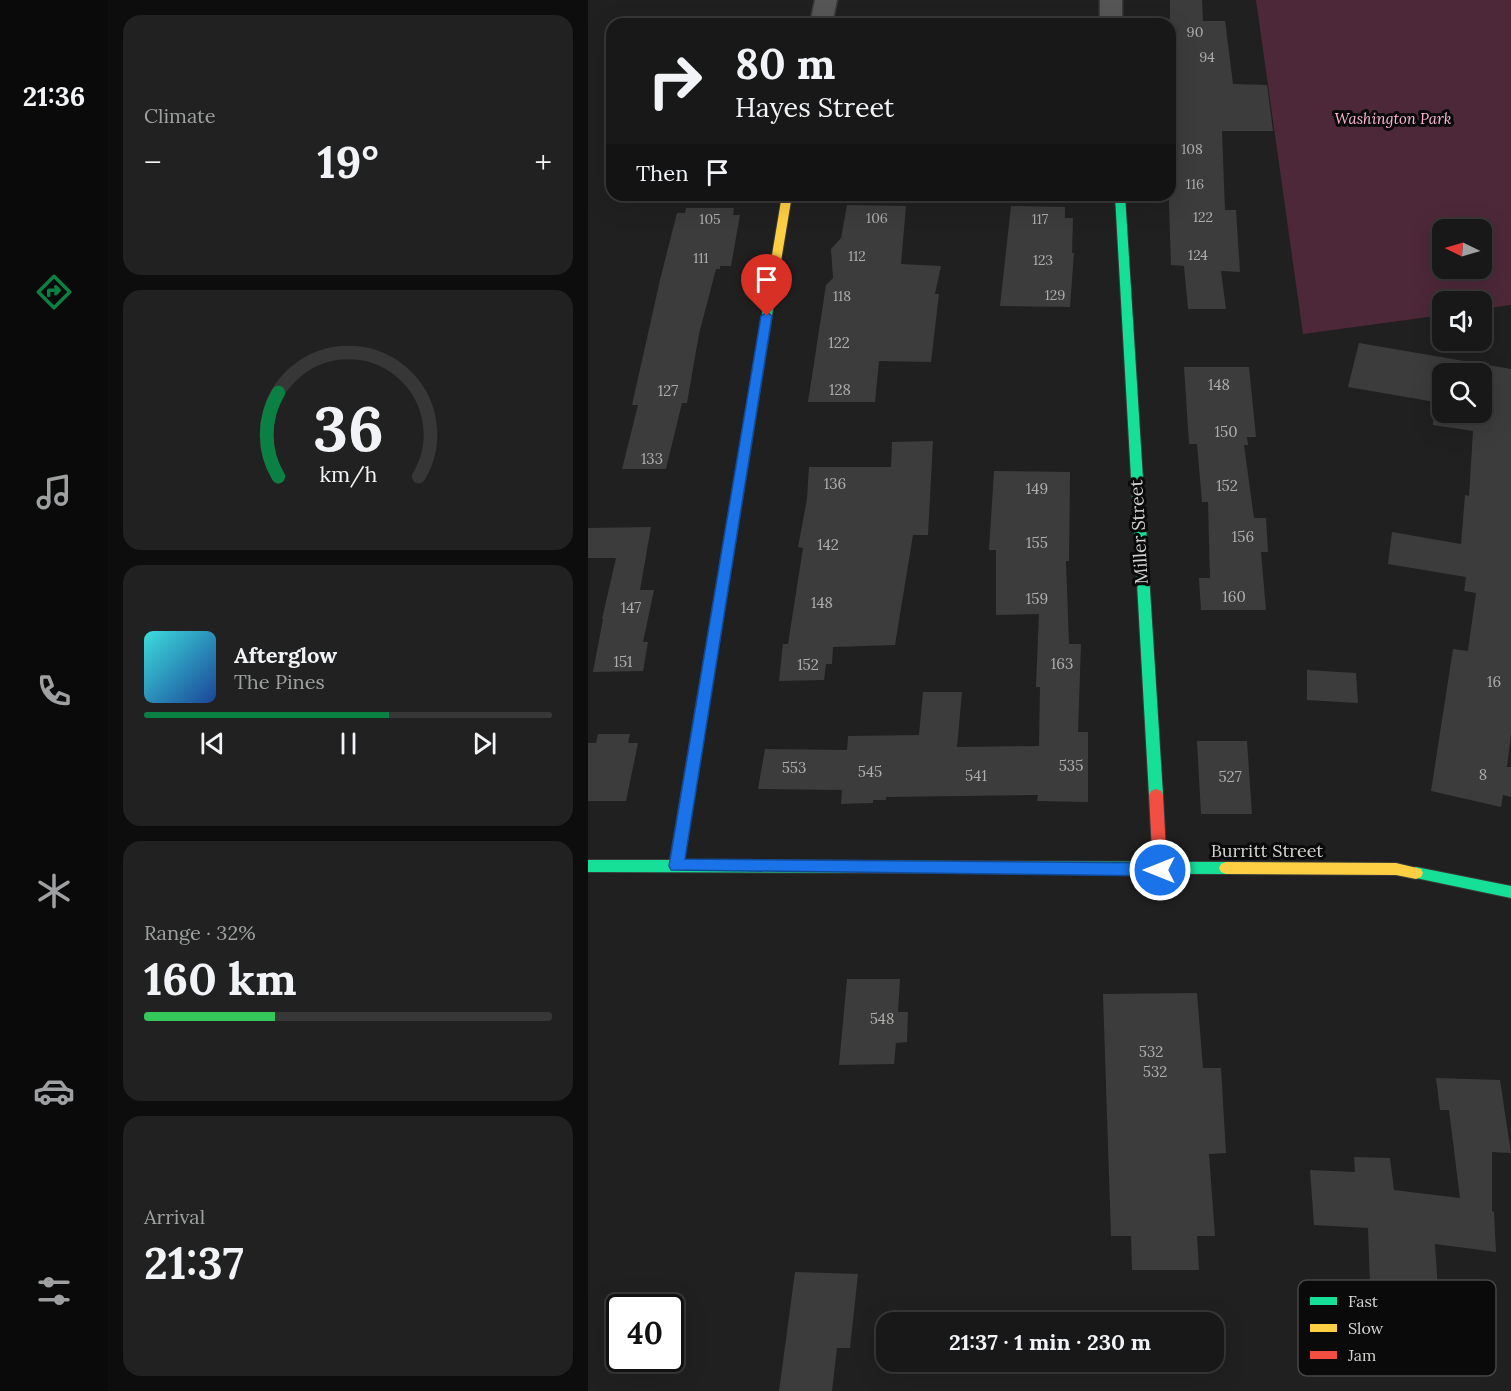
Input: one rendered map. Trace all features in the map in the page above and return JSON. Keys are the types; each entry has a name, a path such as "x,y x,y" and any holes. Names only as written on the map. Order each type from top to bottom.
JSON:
{"street":[{"path":"822,18 826,0"},
{"path":"1111,0 1111,18"},
{"path":"676,866 786,201"},
{"name":"Miller Street","path":"1120,201 1160,870"},
{"name":"Burritt Street","path":"588,866 1160,870 1396,869 1511,892"}],"green space":[{"name":"Washington Park","path":"1256,0 1511,0 1511,305 1492,308 1492,291 1432,291 1432,316 1303,334"}],"building":[{"path":"1170,0 1202,0 1203,21 1225,21 1233,84 1267,85 1273,131 1222,131 1225,210 1236,210 1240,272 1221,271 1226,309 1188,309 1184,266 1171,265 1169,201 1176,201 1176,18 1170,18"},
{"path":"847,205 906,206 901,264 941,266 935,294 939,294 931,362 879,361 875,402 808,402 826,285 833,278 831,249 841,238"},
{"path":"1011,206 1065,207 1065,218 1073,218 1072,253 1074,253 1070,307 1000,306"},
{"path":"686,208 734,208 733,215 740,215 731,266 720,266 720,269 716,269 699,334 687,403 682,403 666,469 622,469 638,405 632,405 660,280 677,213 685,213"},
{"path":"1359,343 1476,363 1432,363 1432,401 1348,387"},
{"path":"1492,366 1511,369 1511,734 1507,767 1511,767 1511,797 1503,795 1501,807 1431,791 1453,649 1468,651 1476,593 1464,591 1466,577 1388,564 1392,532 1461,544 1465,495 1469,496 1473,431 1433,425 1433,423 1492,423"},
{"path":"1184,367 1249,367 1256,437 1247,437 1248,445 1244,445 1254,518 1266,518 1268,552 1261,552 1266,610 1201,610 1199,578 1210,578 1208,502 1202,502 1197,444 1189,444"},
{"path":"933,441 928,535 913,535 895,645 833,647 832,664 826,664 824,680 779,681 783,644 788,644 803,548 798,547 807,499 809,467 891,467 892,442"},
{"path":"994,471 1070,472 1069,561 1066,561 1069,644 1081,644 1078,732 1088,732 1088,802 1037,801 1038,795 886,797 886,800 873,800 873,803 841,804 842,790 758,789 765,749 847,750 848,736 919,735 923,692 962,692 957,747 1039,746 1040,687 1036,687 1039,614 996,615 996,550 989,550"},
{"path":"651,527 640,590 654,590 643,642 648,642 643,671 593,672 616,558 588,558 588,528"},
{"path":"1307,670 1356,673 1358,703 1307,700"},
{"path":"598,734 630,734 628,743 638,743 626,801 588,801 588,743 596,743"},
{"path":"1197,741 1247,741 1252,814 1201,814"},
{"path":"847,979 900,979 898,1012 908,1012 907,1042 896,1043 894,1064 839,1065"},
{"path":"1197,993 1203,1068 1221,1068 1226,1153 1209,1154 1215,1236 1197,1236 1199,1270 1132,1270 1131,1236 1111,1236 1103,994"},
{"path":"1436,1078 1500,1080 1511,1153 1492,1152 1492,1211 1494,1212 1496,1252 1435,1244 1437,1280 1370,1280 1368,1228 1314,1225 1310,1170 1355,1172 1354,1157 1390,1158 1394,1190 1460,1198 1449,1110 1440,1110"},
{"path":"795,1272 858,1274 850,1348 837,1348 832,1391 779,1391"}],"traffic: fast":[{"path":"1120,201 1156,795"},
{"path":"676,865 770,297"},
{"path":"588,866 1226,868"},
{"path":"1416,873 1511,892"}],"traffic: slow":[{"path":"770,297 786,201"},
{"path":"1226,868 1396,869 1416,873"}],"traffic: jam":[{"path":"1156,795 1160,870"}],"route":[{"path":"767,316 676,866 1160,870"}]}
